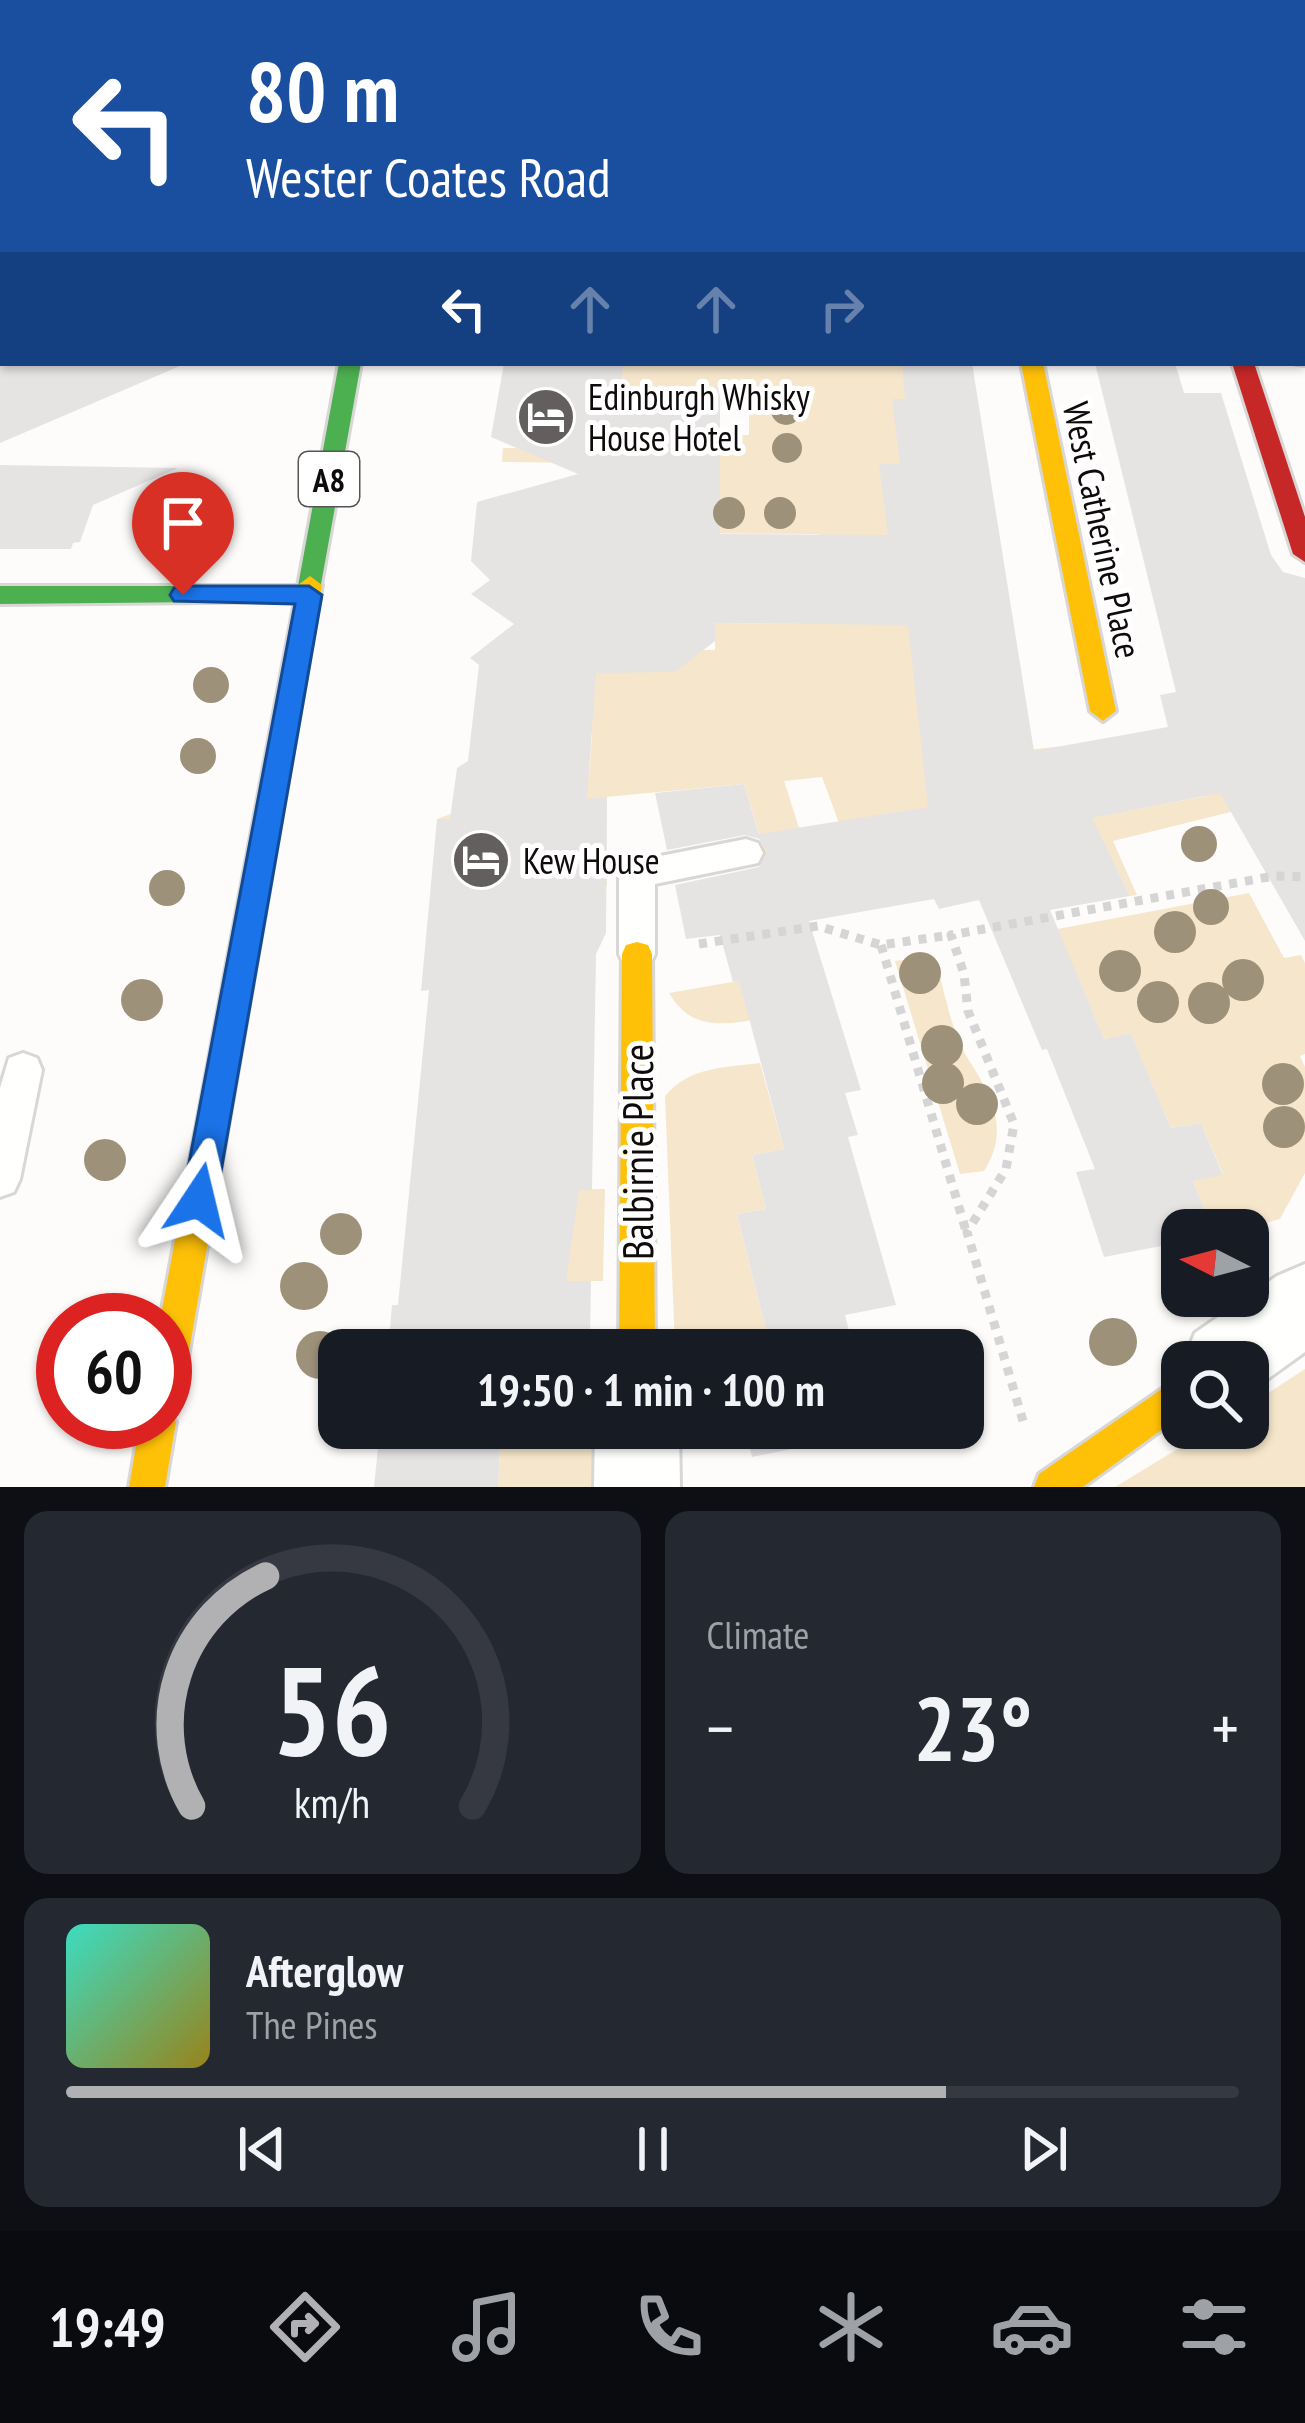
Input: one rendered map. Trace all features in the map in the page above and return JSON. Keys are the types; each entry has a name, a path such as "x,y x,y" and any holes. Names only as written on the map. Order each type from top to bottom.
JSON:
{"street":[{"name":"A8","path":"182,1293 349,366"},
{"name":"West Catherine Place","path":"1033,366 1103,711"},
{"path":"1244,366 1305,554"},
{"path":"0,595 309,595"},
{"name":"Balbirnie Place","path":"637,954 637,1329"},
{"path":"1253,1341 1305,1303"},
{"path":"1052,1487 1161,1408"},
{"path":"147,1487 153,1449"},
{"path":"637,1449 637,1487"}],"lane":[{"path":"637,954 638,873 746,853"},
{"path":"0,1179 23,1070"}],"path":[{"path":"637,954 818,926 881,945 1274,876 1305,877"},
{"path":"951,935 966,982 970,1015 1010,1098 1017,1126 1008,1164 967,1232"},
{"path":"881,945 1028,1438"}],"shaded area":[{"path":"609,366 903,366 916,464 880,465 955,758 1063,746 1099,816 1206,796 1195,745 1231,812 1113,841 1137,895 1130,896 1097,830 847,845 822,777 784,781 807,852 767,859 744,784 606,797 607,886 570,887 530,818 437,819 559,775 589,775 592,734 562,733 475,697 672,650 715,650 715,623 826,624 819,534 486,532 632,507 577,463 502,462 503,448 720,450 721,435 749,435 749,405 721,405 720,390 507,388"},
{"path":"1249,893 1284,958 1301,955 1305,963 1305,1054 1300,1056 1305,1067 1305,1173 1280,1219 1269,1222 1269,1209 1204,1209 1193,1181 1223,1174 1201,1123 1171,1128 1131,1035 1104,1039 1071,962 1009,971 998,940"},
{"path":"934,956 956,1034 995,1112 996,1141 984,1171 960,1174 895,961"},
{"path":"755,978 767,1018 724,1023 700,1020 688,1015 669,993"},
{"path":"760,1063 784,1149 752,1155 766,1209 737,1214 766,1329 674,1329 665,1096 685,1079"},
{"path":"605,1189 603,1281 566,1281 521,1190"},
{"path":"1305,1369 1305,1487 1115,1487 1177,1449 1269,1449 1269,1392"},
{"path":"500,1449 602,1449 601,1487 498,1487"}],"building":[{"path":"0,366 180,366 0,443"},
{"path":"503,366 623,366 621,389 720,390 720,534 888,535 879,464 900,464 892,399 905,399 902,366 972,366 1034,751 1168,727 1160,695 1176,692 1096,366 1176,366 1184,393 1221,393 1271,555 1283,572 1305,578 1305,941 1220,793 1092,818 1130,896 1050,910 1104,1039 1131,1034 1171,1128 1201,1123 1223,1175 1193,1181 1204,1209 1161,1209 1161,1246 1104,1257 1076,1172 1095,1169 979,900 939,909 934,899 809,921 861,1090 845,1093 858,1135 848,1137 896,1305 845,1315 849,1329 766,1329 737,1214 766,1209 752,1155 784,1149 739,981 733,982 720,935 686,939 675,885 759,867 767,851 759,839 745,835 667,850 655,793 744,784 759,834 928,807 908,625 715,623 715,641 675,672 596,673 587,799 607,797 606,933 596,954 592,1190 579,1190 566,1281 591,1281 590,1329 390,1329 392,1305 398,1305 429,990 421,991 437,819 450,819 457,768 468,761 479,665 470,658 514,624 471,594 490,580 471,561 477,502 578,474 491,437"},
{"path":"0,465 178,468 93,505 80,542 71,549 0,549"},
{"path":"378,1449 500,1449 498,1487 374,1487"},
{"path":"750,1449 792,1449 752,1457"}],"traffic: fast":[{"path":"310,585 349,366"},
{"path":"0,595 309,595"}],"traffic: slow":[{"path":"1033,366 1103,711"},
{"path":"182,1293 310,585"},
{"path":"637,954 637,1329"},
{"path":"1052,1487 1161,1408"},
{"path":"147,1487 153,1449"}],"traffic: jam":[{"path":"1244,366 1305,554"}],"place":[{"name":"Edinburgh Whisky House Hotel","path":"546,417"},
{"name":"Kew House","path":"481,860"}],"route":[{"path":"183,595 309,595 199,1200"}]}
